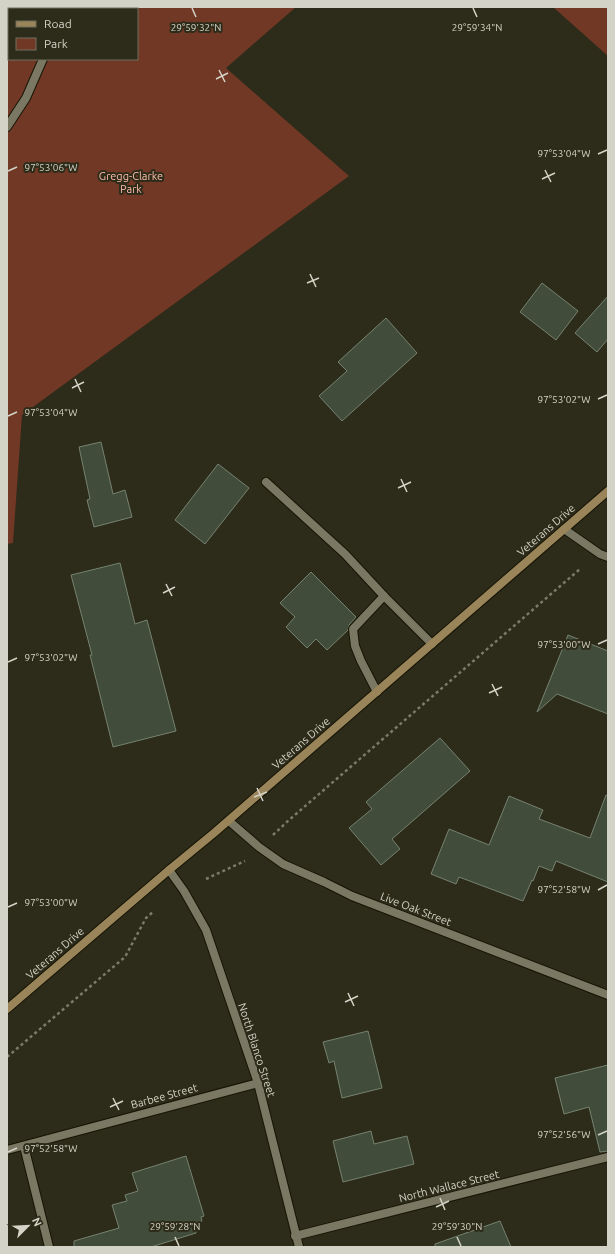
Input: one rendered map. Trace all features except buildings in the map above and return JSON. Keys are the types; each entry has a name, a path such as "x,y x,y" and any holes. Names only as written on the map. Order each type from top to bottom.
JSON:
{"main road":[{"name":"Veterans Drive","path":"7,1009 229,821 608,491"}],"street":[{"path":"7,127 26,98 43,60"},
{"path":"266,482 346,554 384,596 432,644"},
{"path":"564,529 600,554 608,557"},
{"path":"377,692 361,662 355,646 353,629 384,596"},
{"name":"Live Oak Street","path":"229,821 259,847 283,864 352,896 608,995"},
{"name":"North Blanco Street","path":"170,870 184,891 206,930 258,1083 295,1236 299,1247"},
{"name":"Barbee Street","path":"7,1150 258,1083"},
{"path":"24,1146 49,1247"},
{"name":"North Wallace Street","path":"295,1236 608,1158"}],"path":[{"path":"270,838 580,569"},
{"path":"206,879 245,861"},
{"path":"7,1057 125,957 146,918 154,911"}],"green space":[{"name":"Gregg-Clarke Park","path":"7,7 296,7 226,68 349,176 22,415 13,543 7,544"},
{"path":"553,7 608,7 608,56"}]}
